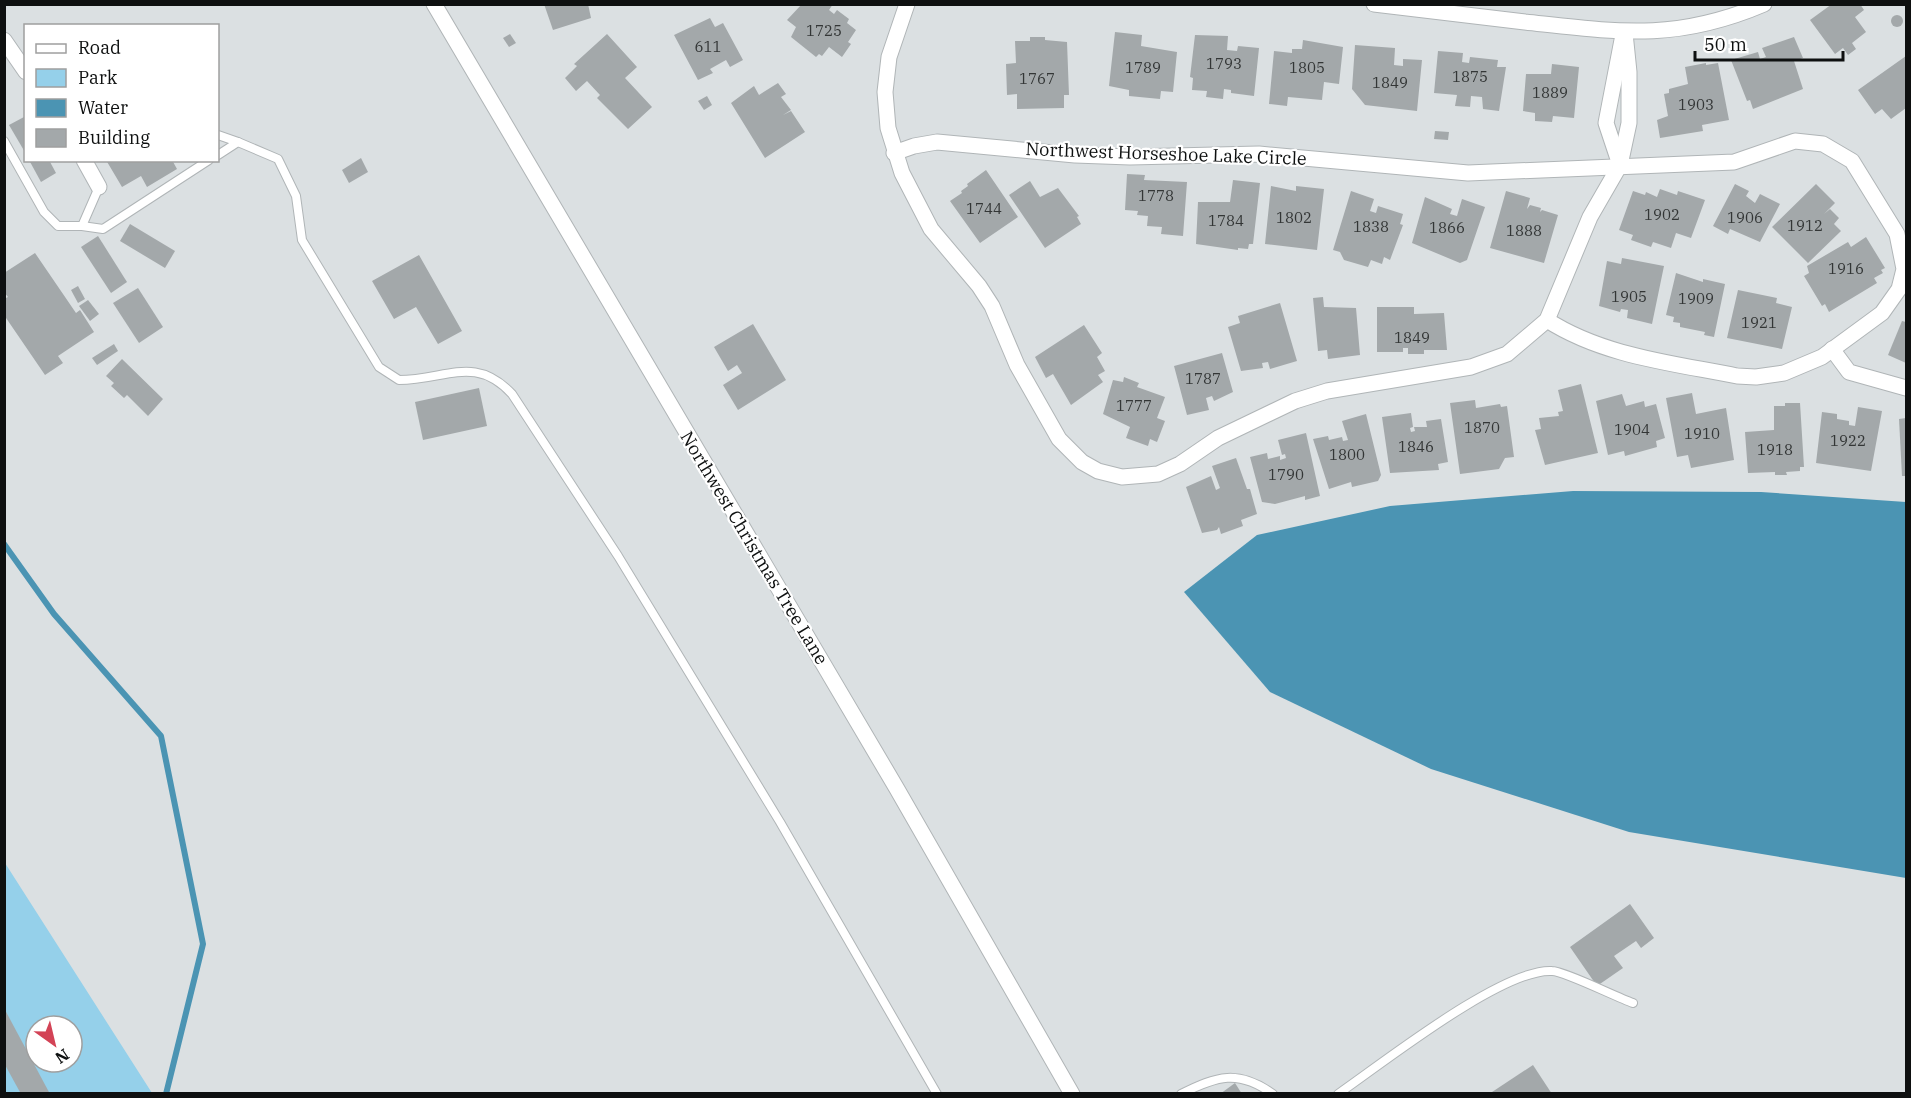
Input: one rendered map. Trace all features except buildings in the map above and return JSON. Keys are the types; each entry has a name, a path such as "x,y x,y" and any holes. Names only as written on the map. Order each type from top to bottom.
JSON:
{"street":[{"name":"Northwest Christmas Tree Lane","path":"434,4 897,789 968,917 1072,1094"},
{"path":"907,4 890,57 885,92 888,128 902,173 931,229 979,286 992,306 1017,365 1059,439 1082,462 1098,471 1122,477 1158,474 1180,464 1218,438 1295,401 1327,391 1471,367 1507,354 1547,320 1590,218 1620,165 1629,123 1629,72 1624,33"},
{"path":"1374,4 1624,33 1683,29 1742,14 1764,4"},
{"path":"1620,165 1606,123 1614,70 1624,33"},
{"path":"4,40 24,69"},
{"name":"Northwest Horseshoe Lake Circle","path":"894,153 914,146 937,142 1075,155 1130,157 1259,154 1468,173 1734,162 1796,141 1823,144 1836,149 1852,161 1897,234 1904,269 1899,289 1882,313 1832,349 1804,366 1784,373 1756,377 1737,376 1608,349 1569,334 1547,320"},
{"path":"85,162 99,187"},
{"path":"1832,349 1849,372 1906,388"}],"lane":[{"path":"219,135 278,159 296,196 302,240 379,367 399,380 481,371 499,380 512,394 618,556 774,812 937,1094"},
{"path":"4,141 44,212 58,226 82,225 103,229 206,162"},
{"path":"219,154 238,142"},
{"path":"82,225 99,187"},
{"path":"1338,1094 1482,995 1522,974 1553,970 1633,1003"},
{"path":"1181,1094 1207,1080 1233,1076 1251,1080 1273,1094"}],"green space":[{"path":"5,863 152,1093 5,1093"}],"water":[{"path":"1573,491 1761,492 1906,502 1906,878 1629,832 1431,769 1270,692 1184,592 1257,535 1390,506"}],"waterway":[{"path":"4,544 54,614 161,736 203,944 166,1094"}]}
